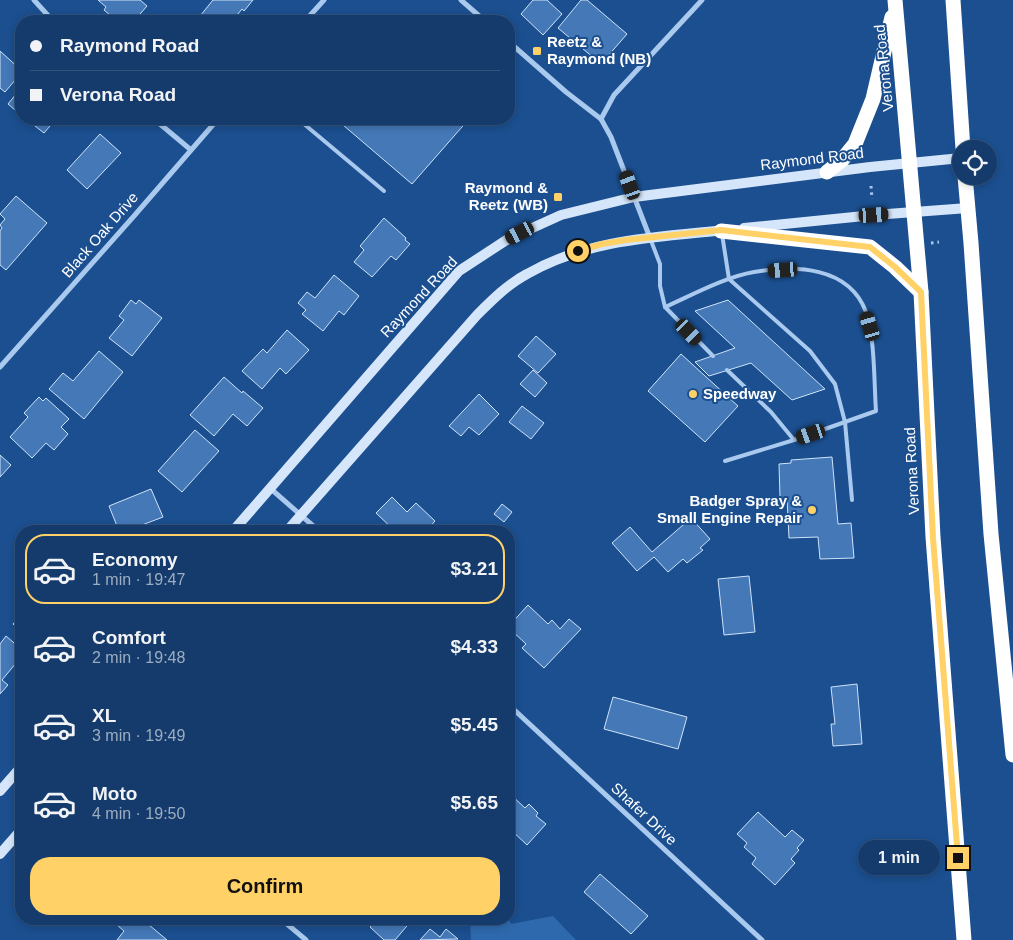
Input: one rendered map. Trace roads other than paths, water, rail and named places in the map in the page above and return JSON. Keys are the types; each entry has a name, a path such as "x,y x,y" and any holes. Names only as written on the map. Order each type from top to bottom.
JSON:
{"highway":[{"path":"953,0 962,140"},
{"path":"827,172 842,160 855,144 873,99 895,2"},
{"name":"Verona Road","path":"895,2 921,292 933,538 964,940"},
{"path":"966,185 991,534 1013,755"},
{"path":"721,230 870,247 895,267 921,292"}],"main road":[{"name":"Raymond Road","path":"238,525 459,271 508,239 539,223 561,215 634,197 910,162 952,159"},
{"path":"293,525 476,315 525,275 554,260 602,244 721,230 968,208"},
{"path":"0,791 15,774"},
{"path":"0,854 15,837"}],"street":[{"path":"34,0 48,15"},
{"path":"310,15 324,0"},
{"path":"461,0 478,15"},
{"path":"601,119 614,95 702,0"},
{"path":"515,47 566,92 601,119 611,137 650,238"},
{"path":"161,125 191,150"},
{"name":"Black Oak Drive","path":"0,367 213,125"},
{"path":"271,488 312,525"},
{"name":"Shafer Drive","path":"515,711 762,940"},
{"path":"288,925 306,940"}],"lane":[{"path":"305,125 384,191"},
{"path":"721,230 729,279 810,351 835,384 845,422 852,500"},
{"path":"650,238 660,264 660,286 665,307 712,356"},
{"path":"665,307 729,279 753,272 812,269 842,280 854,293 865,310 870,326 876,411 794,440 726,461"},
{"path":"727,370 771,412 794,440"}],"place":[{"name":"Reetz & Raymond (NB)","path":"537,51"},
{"name":"Raymond & Reetz (WB)","path":"558,197"},
{"name":"Speedway","path":"693,394"},
{"name":"Badger Spray & Small Engine Repair","path":"812,510"}]}
